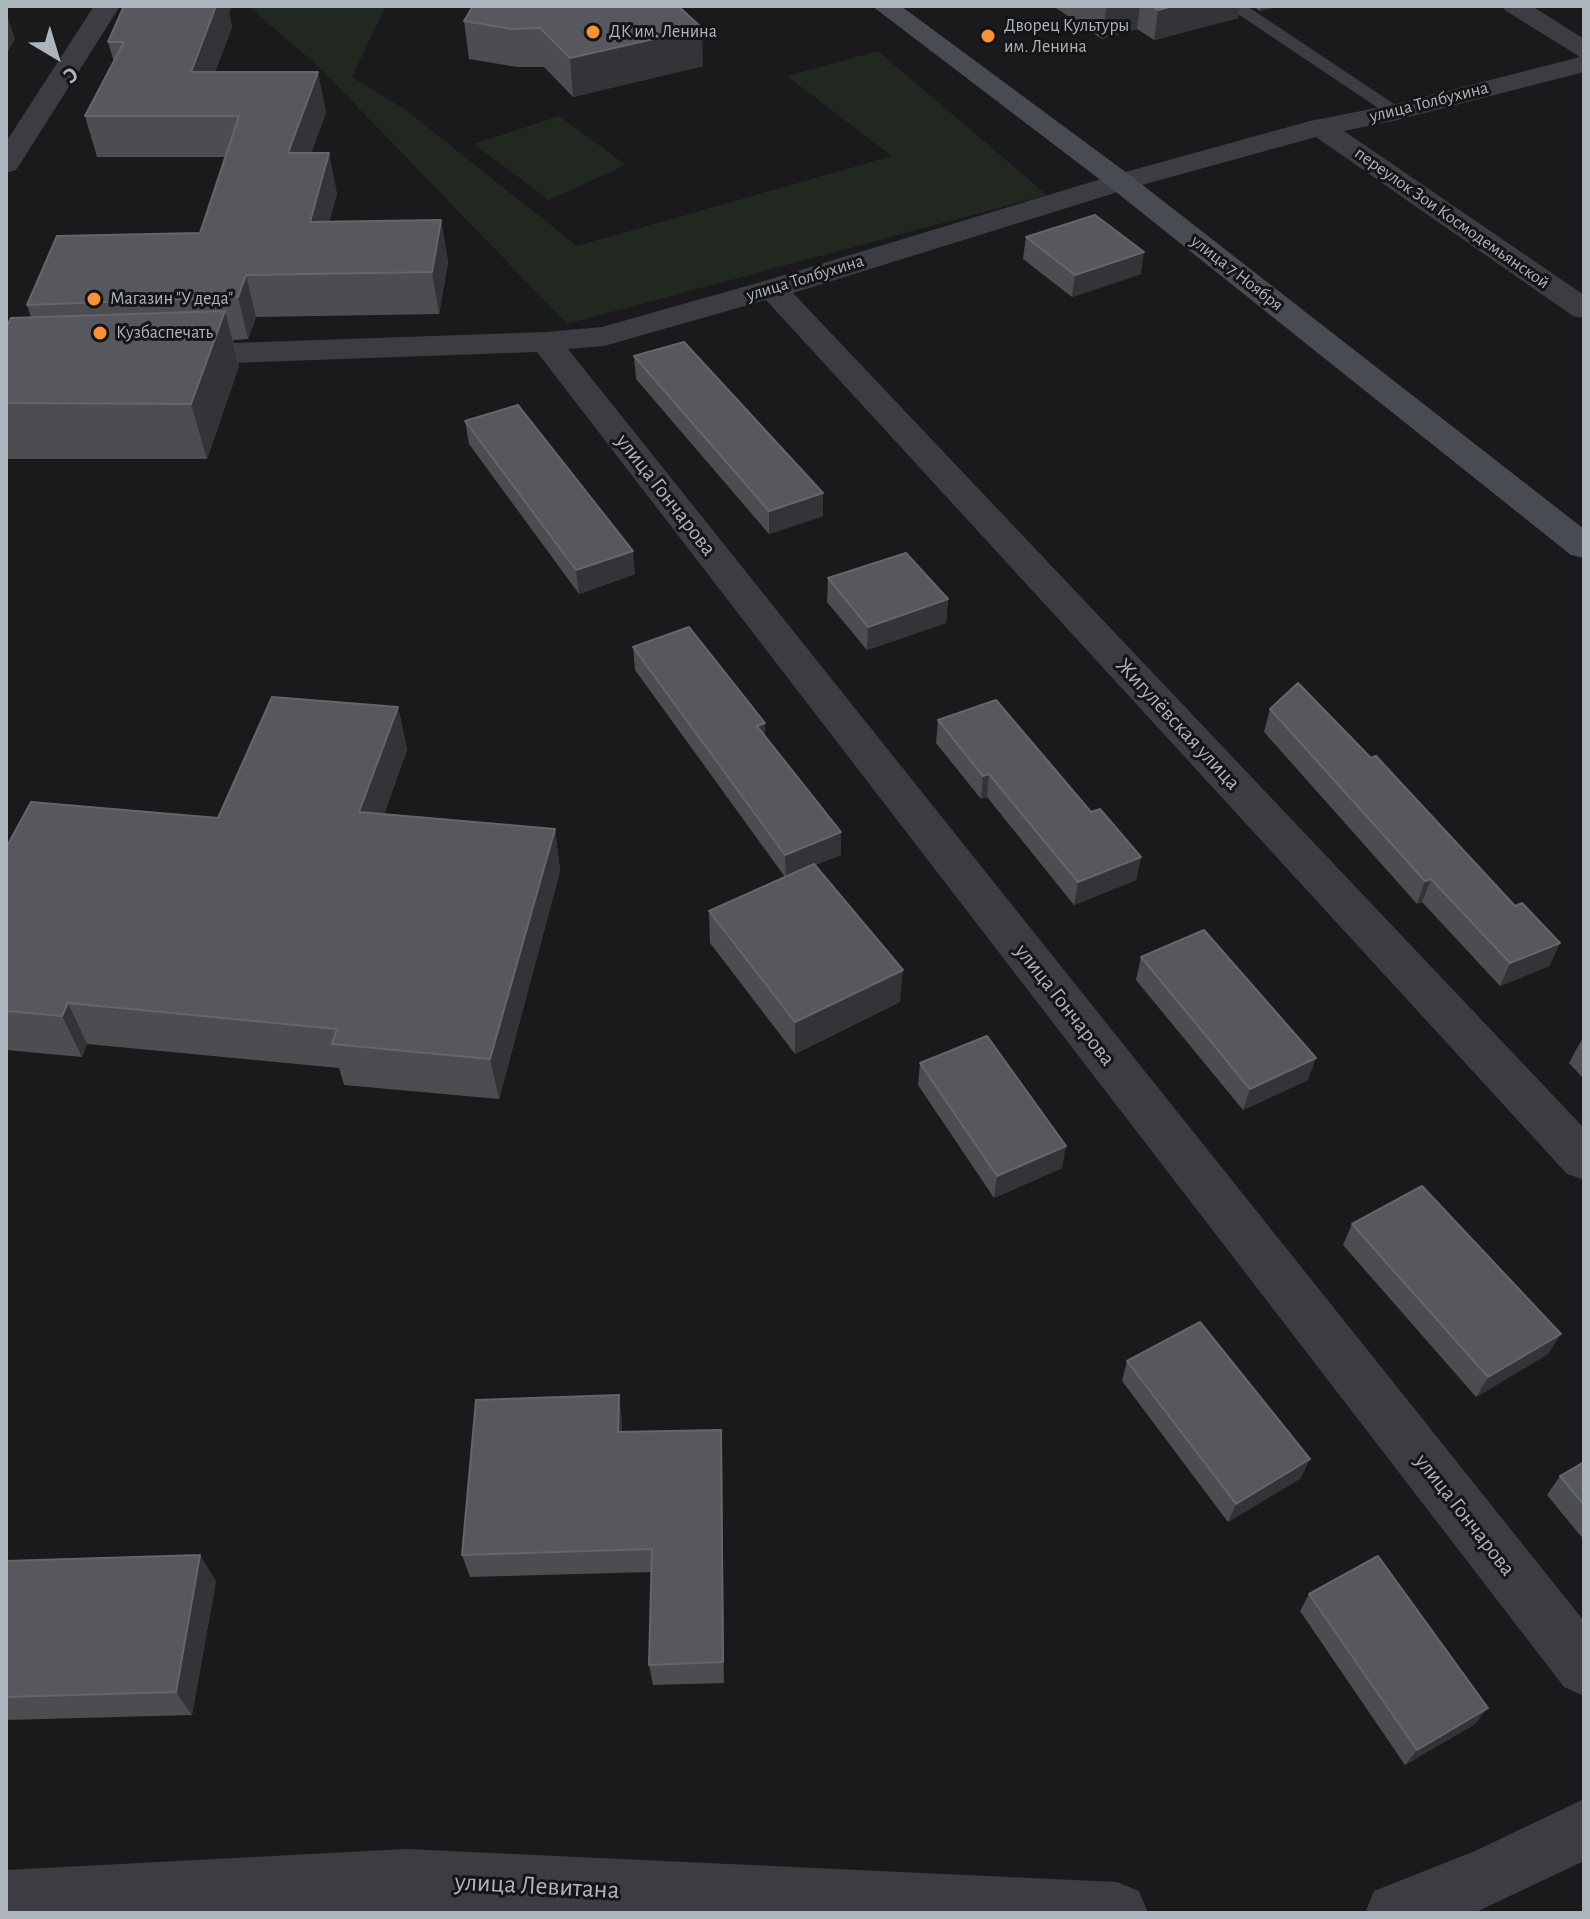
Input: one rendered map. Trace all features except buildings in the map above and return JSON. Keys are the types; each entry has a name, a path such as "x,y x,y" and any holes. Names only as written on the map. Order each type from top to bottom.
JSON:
{"street":[{"path":"6,164 107,6"},
{"name":"улица 7 Ноября","path":"885,6 1121,182 1584,547"},
{"path":"1515,6 1584,50"},
{"name":"улица Толбухина","path":"149,356 546,342 604,336 772,289 1121,182 1320,127 1397,112 1584,64"},
{"name":"переулок Зои Космодемьянской","path":"1320,127 1584,309"},
{"name":"Жигулёвская улица","path":"772,289 1584,1160"},
{"name":"улица Гончарова","path":"546,342 1584,1667"},
{"path":"1396,1913 1492,1875 1584,1829"},
{"name":"улица Левитана","path":"6,1901 404,1896 1117,1913"}],"lane":[{"path":"1235,6 1397,112"}],"shaded area":[{"path":"248,6 386,6 352,77 407,111 577,246 892,156 787,76 878,51 1047,195 567,324 318,66"},
{"path":"559,116 626,165 549,200 474,144"}],"place":[{"name":"ДК им. Ленина","path":"593,32"},
{"name":"Дворец Культуры им. Ленина","path":"988,36"},
{"name":"Магазин \"У деда\"","path":"94,299"},
{"name":"Кузбаспечать","path":"100,333"}]}
